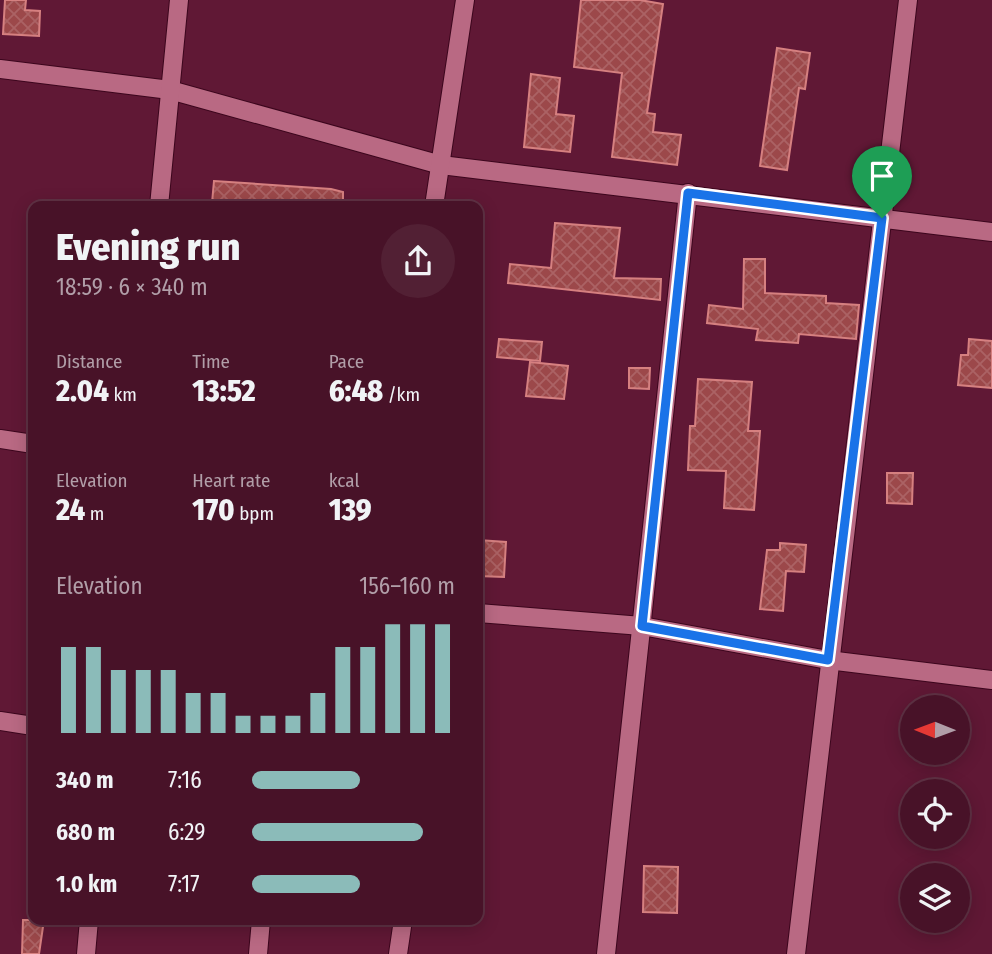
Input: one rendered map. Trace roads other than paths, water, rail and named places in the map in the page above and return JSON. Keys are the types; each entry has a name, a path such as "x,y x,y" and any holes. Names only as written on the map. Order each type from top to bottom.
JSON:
{"street":[{"path":"159,201 179,0"},
{"path":"435,201 466,0"},
{"path":"796,954 828,660 908,0"},
{"path":"0,69 170,90 441,165 992,232"},
{"path":"606,954 688,193"},
{"path":"0,439 28,443"},
{"path":"483,613 642,626 828,660 992,680"},
{"path":"0,721 28,725"},
{"path":"86,954 89,925"},
{"path":"258,954 261,925"},
{"path":"398,954 401,925"}]}
